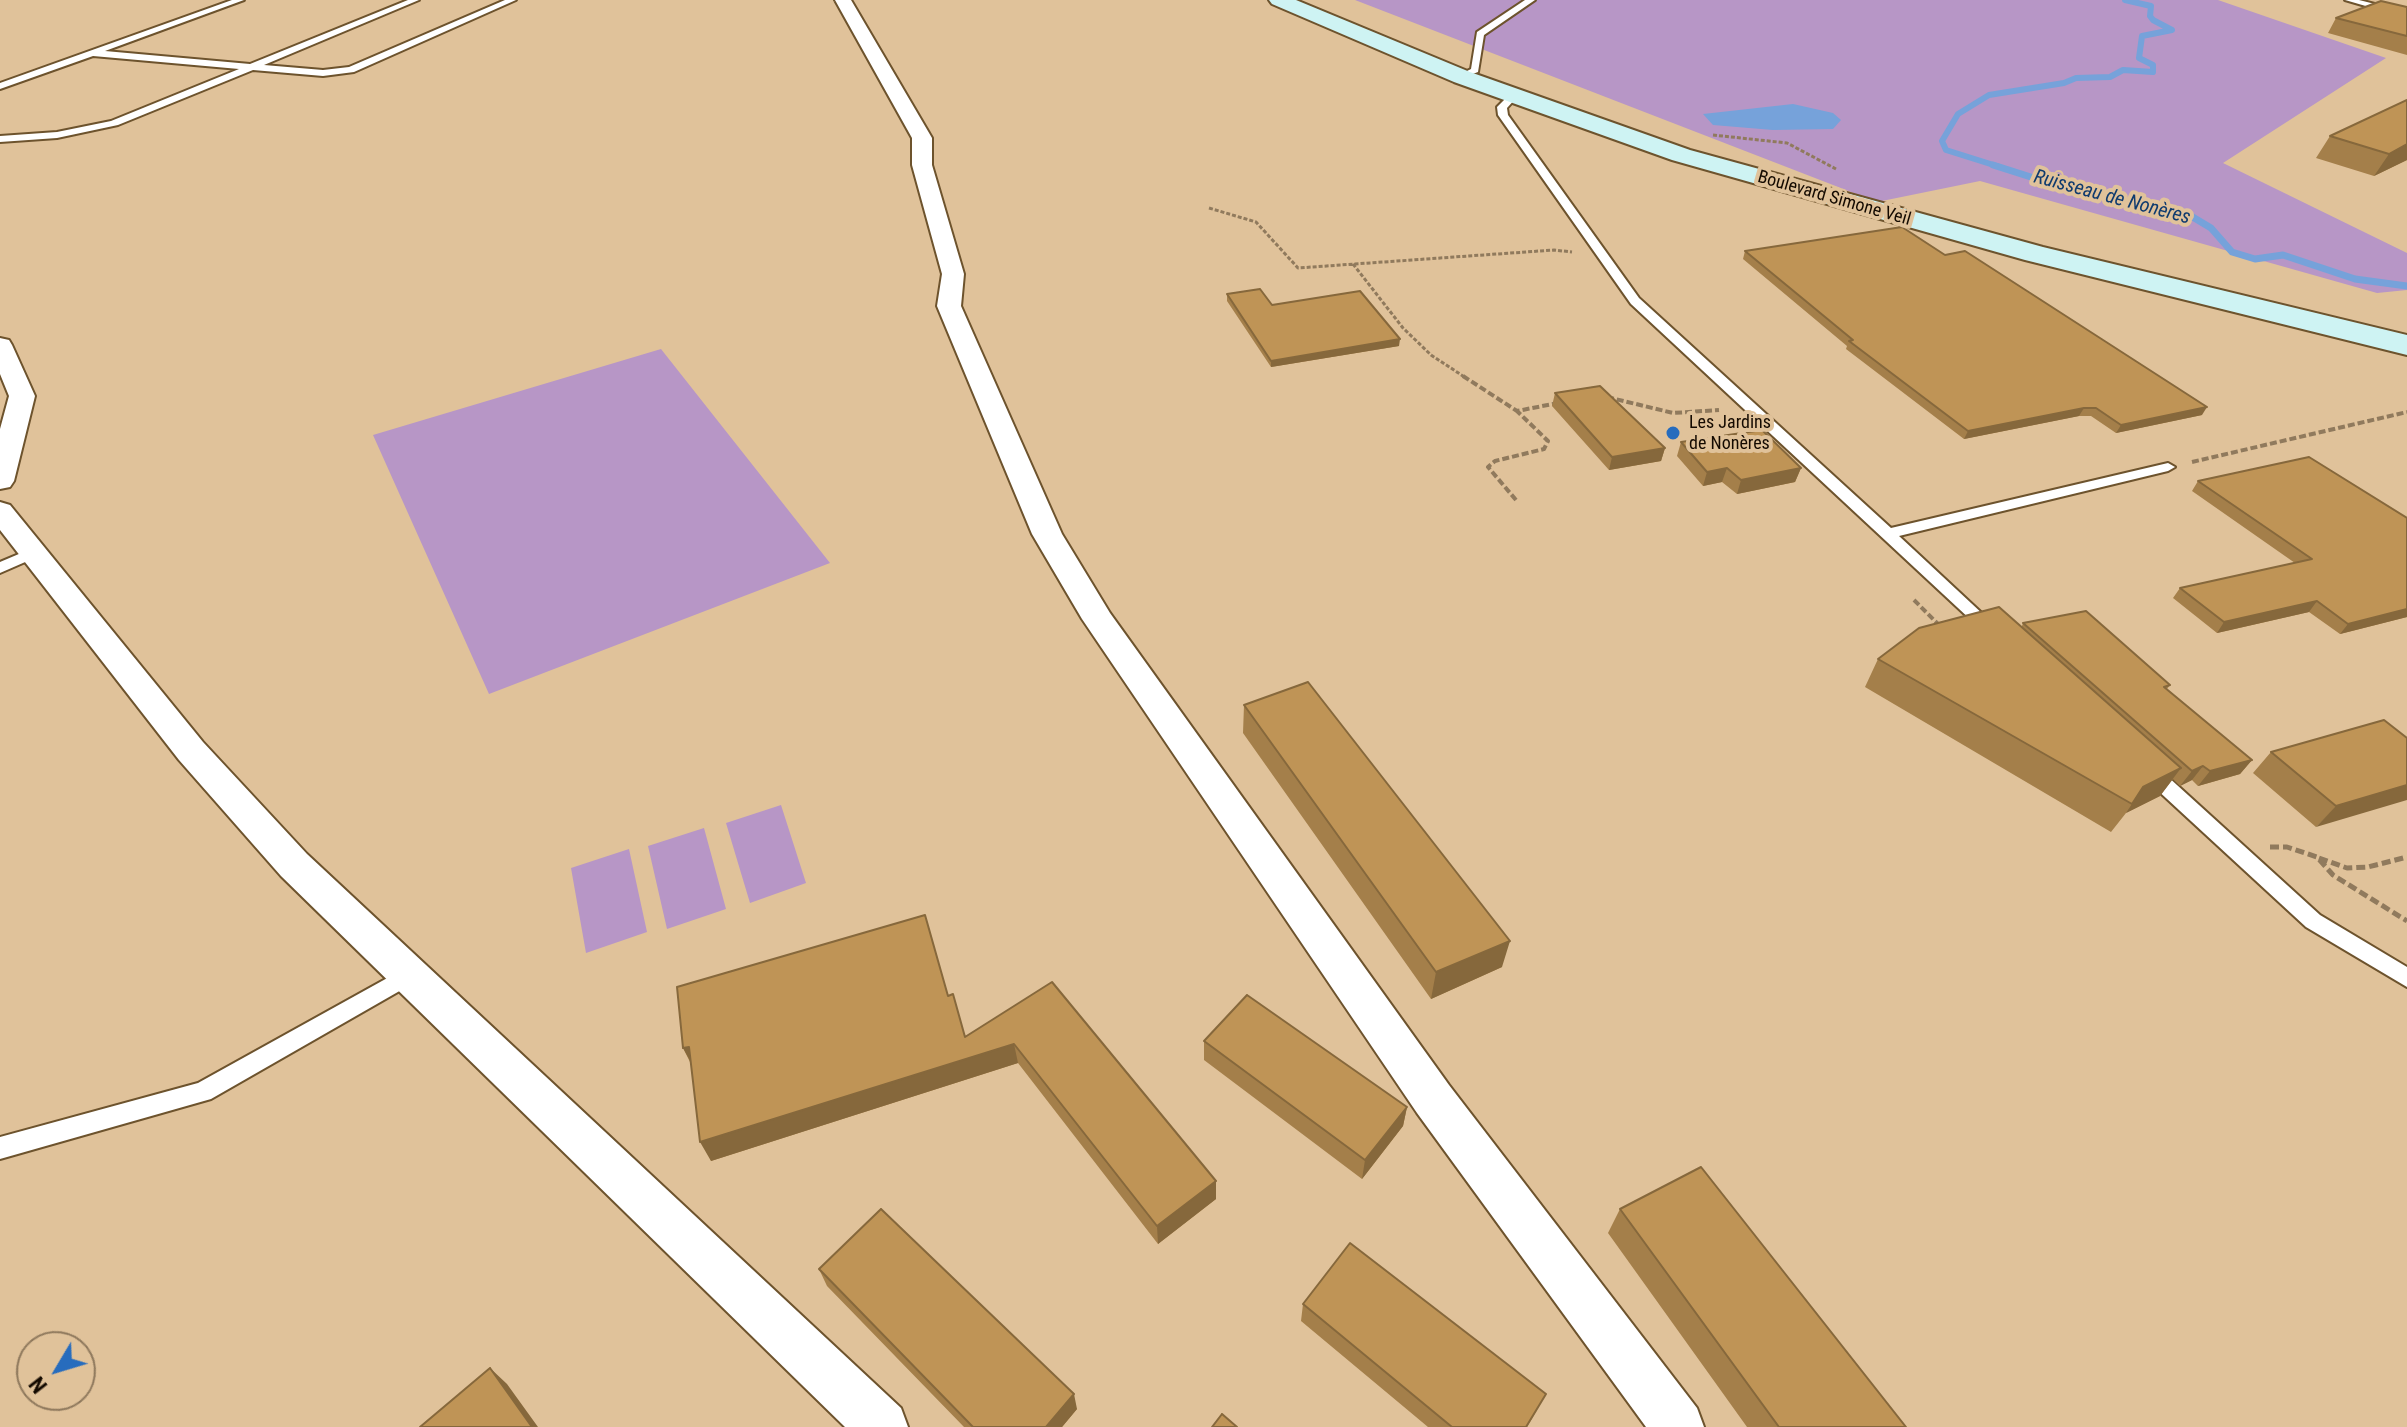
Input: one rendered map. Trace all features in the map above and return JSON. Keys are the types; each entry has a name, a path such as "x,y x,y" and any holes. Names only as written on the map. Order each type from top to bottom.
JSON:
{"main road":[{"name":"Boulevard Simone Veil","path":"1279,0 1512,97 1681,155 1882,214 2407,345"}],"street":[{"path":"843,0 922,138 922,165 953,274 949,306 1047,534 1098,619 1433,1099 1678,1427"},
{"path":"0,345 22,396 0,481"},
{"path":"0,511 17,560 294,865 882,1427"}],"lane":[{"path":"0,86 240,0"},
{"path":"0,139 57,135 114,123 415,0"},
{"path":"91,53 323,73 351,70 512,0"},
{"path":"1462,77 1475,70 1480,34 1531,0"},
{"path":"2349,0 2407,15"},
{"path":"1512,97 1502,107 1503,115 1635,301 1999,636"},
{"path":"1886,534 2168,467"},
{"path":"2137,761 2313,921 2407,978"},
{"path":"0,1148 203,1092 409,975"}],"path":[{"path":"1209,208 1256,222 1298,268 1554,250 1581,253 1607,262"},
{"path":"1353,264 1403,328 1431,355 1517,411 1548,441 1544,449 1495,461 1488,467 1516,500"},
{"path":"1595,395 1625,399 1673,413 1747,406"},
{"path":"1517,411 1564,401"},
{"path":"2168,467 2407,412"},
{"path":"1914,600 1943,629"},
{"path":"2237,851 2255,846 2287,847 2347,868 2368,867 2407,857"},
{"path":"2317,857 2333,875 2407,921"}],"shaded area":[{"path":"1355,0 2218,0 2386,58 2223,163 2407,253 2407,290 2377,293 1980,181 1877,202"},
{"path":"661,349 830,563 489,694 373,435"},
{"path":"781,805 806,883 750,903 726,823"},
{"path":"704,828 726,909 667,929 648,846"},
{"path":"629,849 647,932 586,953 571,868"}],"water":[{"path":"1793,104 1833,113 1841,120 1833,129 1773,130 1713,125 1703,114"}],"building":[{"path":"2381,1 2407,7 2407,36 2336,18"},
{"path":"2407,100 2407,144 2389,154 2330,136"},
{"path":"1902,227 1945,255 1965,251 2207,407 2121,425 2096,408 2084,408 1968,431 1849,341 1853,340 1745,251"},
{"path":"1260,289 1272,305 1360,291 1400,339 1271,361 1227,294"},
{"path":"1600,386 1665,448 1612,457 1555,393"},
{"path":"1762,430 1801,468 1741,480 1727,468 1707,472 1681,442"},
{"path":"2309,457 2407,518 2407,609 2348,624 2317,601 2224,622 2180,588 2312,559 2198,481"},
{"path":"1999,607 2181,768 2143,787 2132,804 1878,659 1919,628"},
{"path":"2086,611 2170,685 2164,687 2252,760 2210,771 2203,766 2192,771 2023,623"},
{"path":"1308,682 1510,941 1436,972 1244,705"},
{"path":"2384,720 2407,738 2407,785 2336,806 2271,752"},
{"path":"925,915 948,996 953,994 965,1037 1052,982 1216,1181 1157,1226 1014,1044 700,1142 689,1047 683,1048 677,987"},
{"path":"1247,995 1407,1107 1365,1160 1204,1041"},
{"path":"1701,1167 1906,1427 1779,1427 1620,1209"},
{"path":"881,1209 1074,1394 1046,1427 973,1427 819,1269"},
{"path":"1350,1243 1546,1394 1526,1427 1452,1427 1303,1304"},
{"path":"490,1368 532,1427 420,1427"},
{"path":"1222,1414 1237,1427 1212,1427"}],"waterway":[{"name":"Ruisseau de Nonères","path":"2000,167 1946,150 1942,141 1958,114 1989,95 2064,83 2076,78 2110,77 2123,70 2153,72 2153,65 2139,58 2142,36 2172,30 2153,20 2150,16 2151,6 2125,0"},
{"name":"Ruisseau de Nonères","path":"1993,165 2075,191 2122,201 2152,203 2186,213 2211,228 2232,252 2255,259 2283,255 2355,279 2407,286"}],"place":[{"name":"Les Jardins de Nonères","path":"1673,433"}]}
